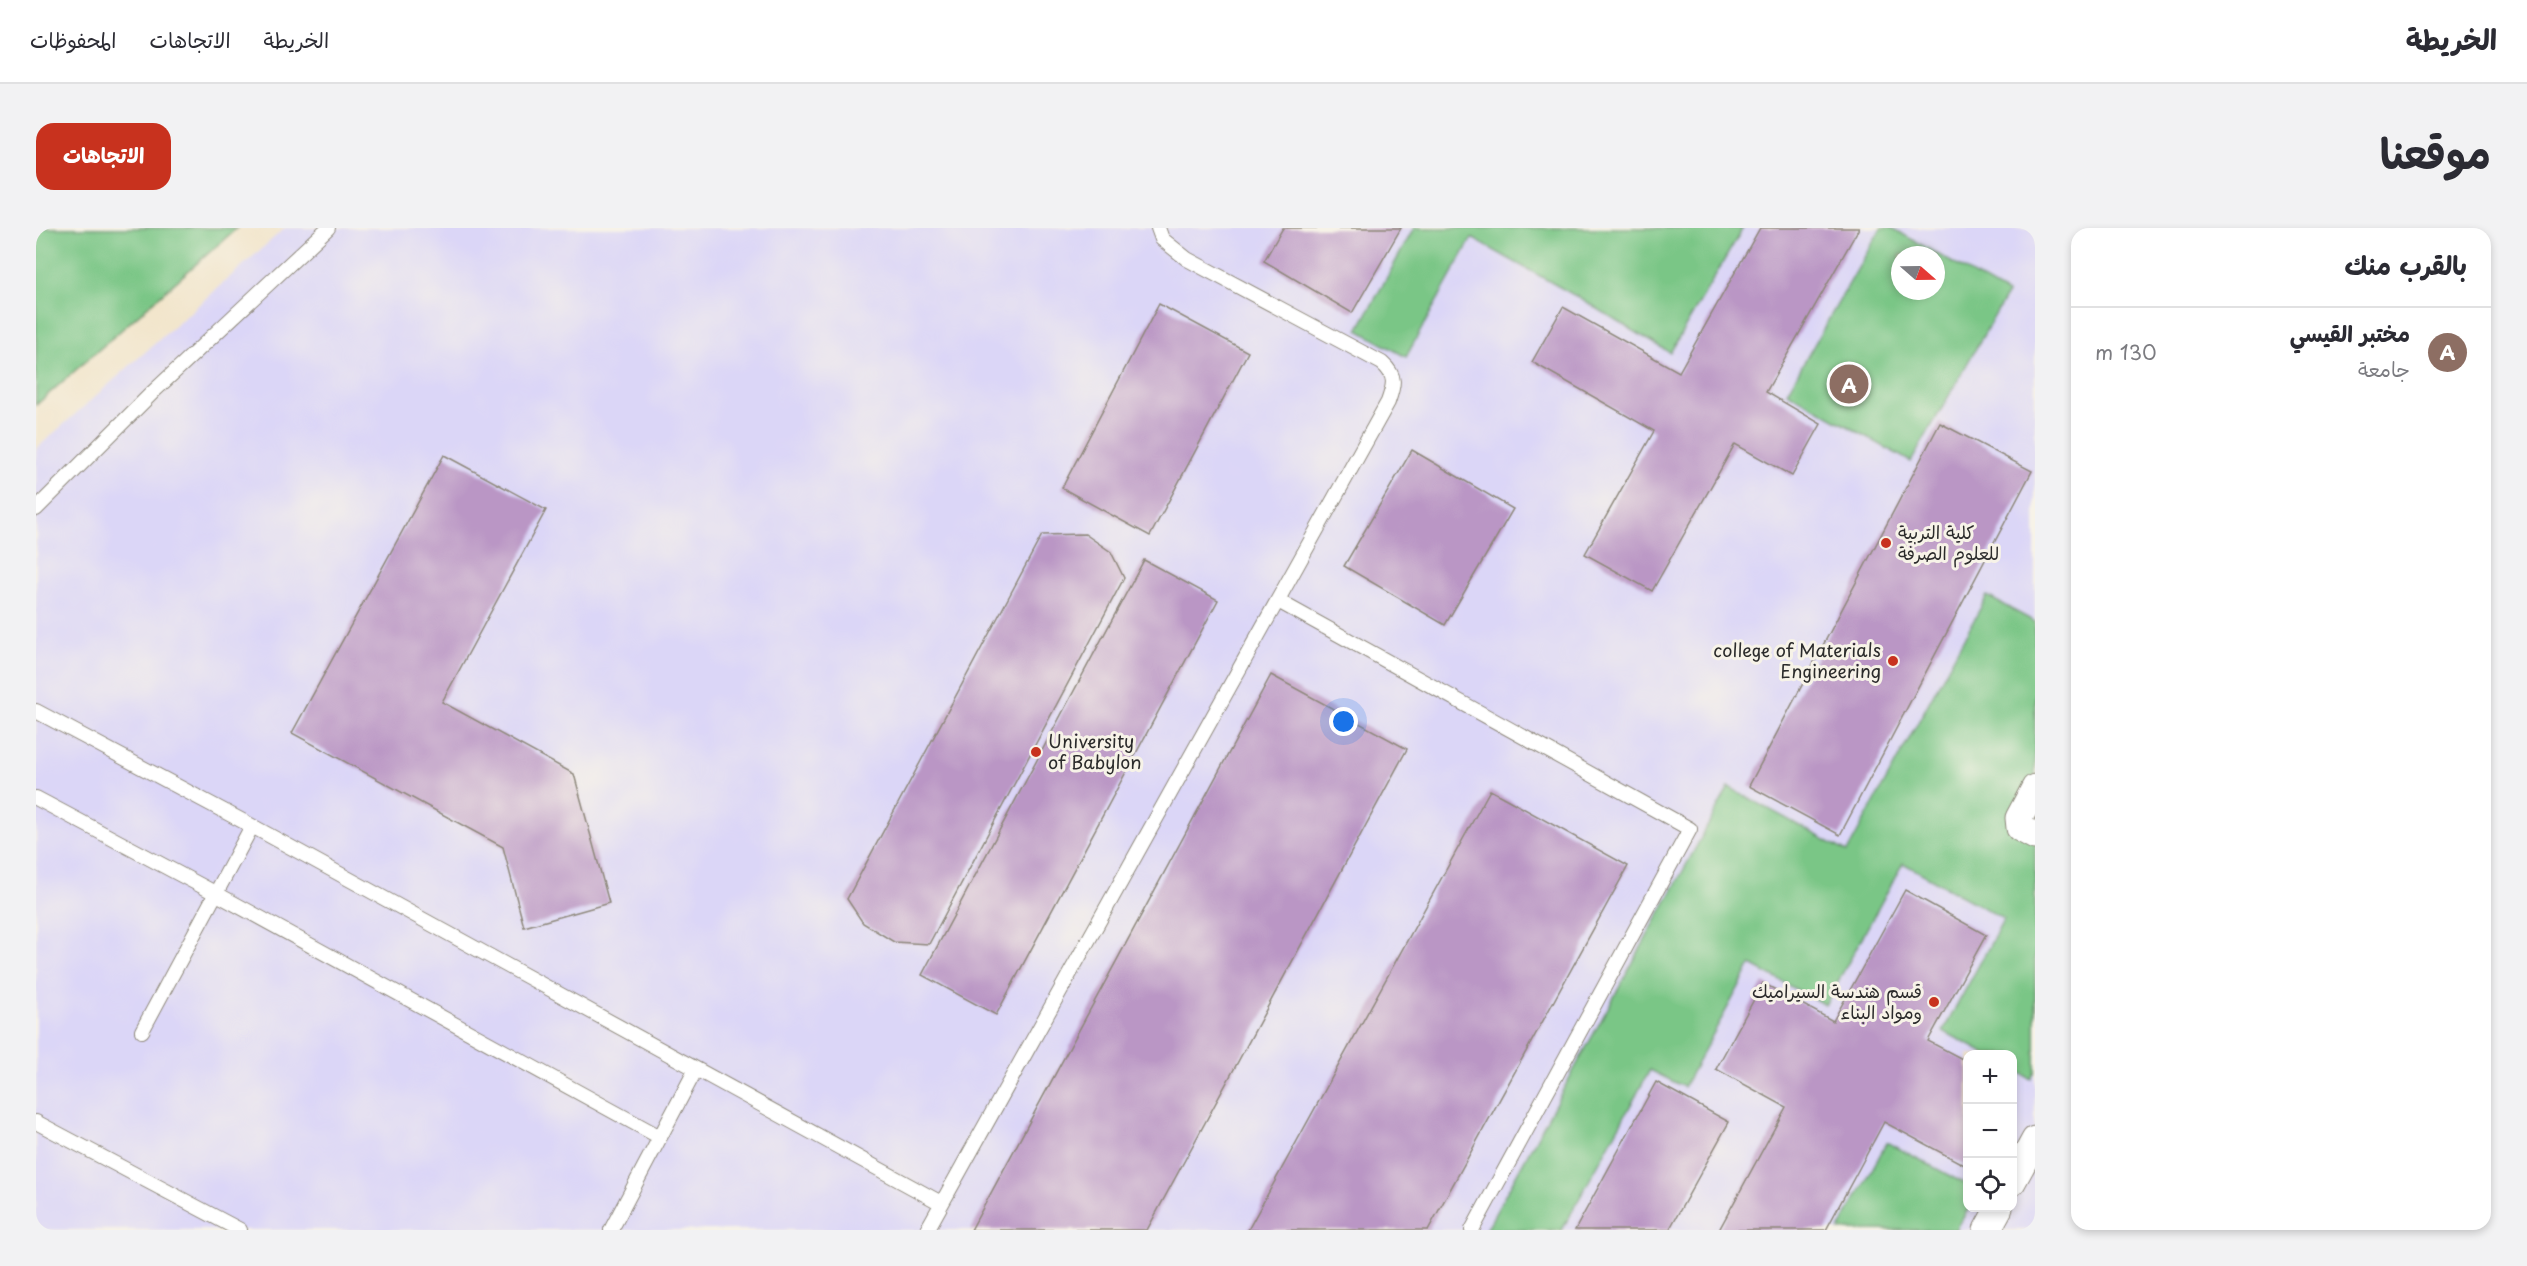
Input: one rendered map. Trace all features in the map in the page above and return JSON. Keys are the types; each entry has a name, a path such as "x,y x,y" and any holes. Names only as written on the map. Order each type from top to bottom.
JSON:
{"street":[{"path":"2035,788 2019,818 2020,828 2035,836"},
{"path":"2017,1174 2035,1140"},
{"path":"1987,1230 1997,1212"}],"lane":[{"path":"36,509 153,392 328,228"},
{"path":"927,1230 1278,601 1388,402 1395,384 1392,371 1382,363 1187,259 1162,239 1158,228"},
{"path":"1278,601 1690,829 1472,1230"},
{"path":"36,711 252,826 941,1203"},
{"path":"36,798 215,893 660,1137"},
{"path":"142,1031 252,826"},
{"path":"611,1230 696,1069"},
{"path":"36,1122 240,1230"}],"shaded area":[{"name":"University of Babylon","path":"285,228 2035,228 2035,1230 36,1230 36,449"}],"green space":[{"path":"36,228 237,228 36,405"},
{"path":"1414,228 1743,228 1670,353 1588,303 1472,238 1406,357 1358,330"},
{"path":"1881,228 1892,228 1923,246 1891,246 1891,300 1945,300 1945,258 2007,294 1911,462 1787,392"},
{"path":"1987,596 2035,622 2035,1071 2031,1079 2017,1071 2017,1050 1979,1050 1943,1031 2004,919 1903,863 1825,1005 1751,965 1684,1087 1650,1070 1562,1230 1486,1230 1729,787 1847,852"},
{"path":"1887,1142 1963,1183 1963,1212 1967,1212 1956,1230 1839,1230"}],"building":[{"path":"1283,228 1401,228 1352,313 1264,261"},
{"path":"1760,228 1859,228 1766,392 1821,424 1792,476 1735,444 1652,591 1585,554 1654,431 1532,362 1563,307 1679,372"},
{"path":"1159,304 1248,352 1150,536 1062,488"},
{"path":"1940,423 2032,471 1840,835 1749,786"},
{"path":"1412,450 1513,509 1445,625 1344,566"},
{"path":"444,455 546,510 442,702 574,774 609,903 524,927 503,847 292,733"},
{"path":"1085,534 1111,552 1124,578 929,944 894,942 863,923 847,899 1042,535"},
{"path":"1144,560 1218,600 996,1015 922,975"},
{"path":"1271,675 1407,749 1147,1230 971,1230"},
{"path":"1490,790 1628,866 1428,1230 1248,1230"},
{"path":"1905,890 1986,935 1928,1041 1963,1059 1963,1164 1884,1122 1826,1230 1719,1230 1786,1107 1716,1069 1763,983 1833,1021"},
{"path":"1656,1082 1729,1122 1669,1230 1575,1230"}],"place":[{"name":"مختبر القيسي","path":"1849,384"},
{"name":"كلية التربية للعلوم الصرفة","path":"1886,543"},
{"name":"college of Materials Engineering","path":"1893,661"},
{"name":"University of Babylon","path":"1036,752"},
{"name":"قسم هندسة السيراميك ومواد البناء","path":"1934,1002"}]}
